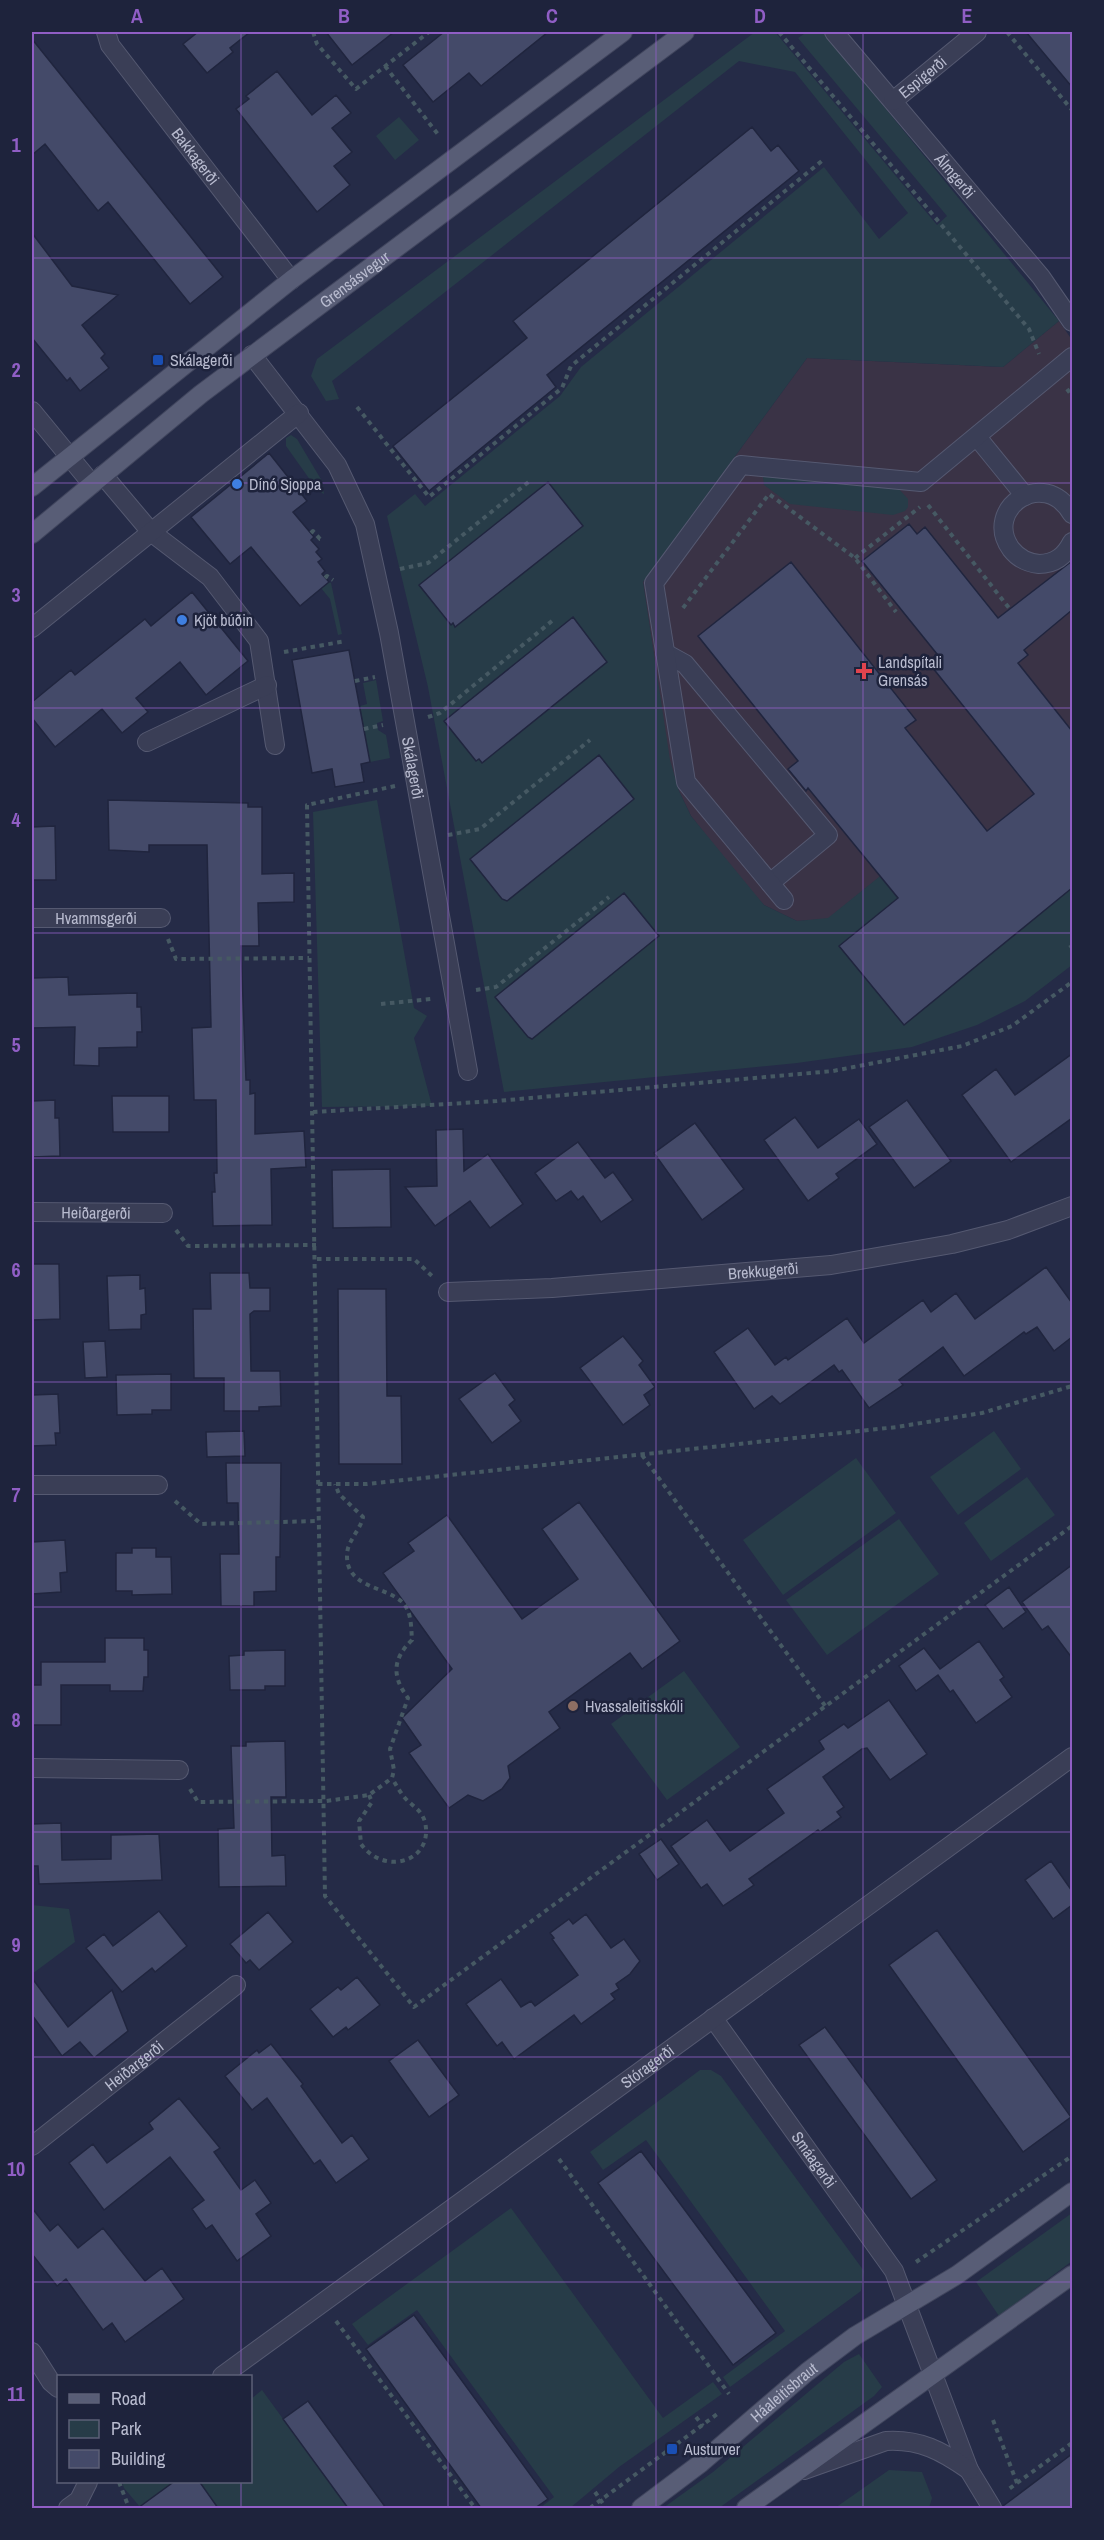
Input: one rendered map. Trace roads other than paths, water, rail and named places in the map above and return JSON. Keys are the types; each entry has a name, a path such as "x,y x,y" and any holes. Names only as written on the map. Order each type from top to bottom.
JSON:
{"main road":[{"path":"32,487 291,280 622,32"},
{"name":"Grensásvegur","path":"32,534 252,355 685,32"},
{"name":"Háaleitisbraut","path":"640,2508 718,2450 807,2372 855,2336 957,2276 1072,2192"},
{"path":"746,2508 1072,2275"}],"street":[{"name":"Bakkagerði","path":"106,32 110,45 291,280"},
{"name":"Álmgerði","path":"834,32 1041,277 1072,321"},
{"name":"Espigerði","path":"893,101 977,32"},
{"name":"Skálagerði","path":"252,355 337,465 365,524 389,633 468,1071"},
{"path":"784,900 686,782 654,583 741,465 921,482 1072,357"},
{"path":"32,411 68,457 98,480 151,532 210,577 259,641 275,745"},
{"path":"32,628 299,413"},
{"path":"977,437 1025,496"},
{"path":"1072,514 1067,504 1057,496 1045,492 1025,496 1011,506 1005,516 1006,541 1013,552 1023,560 1047,564 1059,559 1072,543"},
{"path":"665,653 685,664 828,835 770,883"},
{"path":"147,742 267,685"},
{"name":"Hvammsgerði","path":"32,918 161,918"},
{"name":"Brekkugerði","path":"448,1292 552,1288 831,1265 952,1244 1008,1230 1072,1206"},
{"name":"Heiðargerði","path":"32,1212 163,1213"},
{"path":"32,1485 158,1485"},
{"name":"Stóragerði","path":"223,2375 1072,1757"},
{"path":"32,1768 179,1770"},
{"name":"Heiðargerði","path":"32,2146 236,1985"},
{"name":"Smáagerði","path":"713,2018 886,2259 907,2306"},
{"path":"907,2306 969,2470"},
{"path":"32,2352 55,2385"},
{"path":"800,2471 886,2441 899,2440 935,2448 969,2470 996,2502"},
{"path":"68,2508 79,2500 87,2483"}],"place":[{"name":"Skálagerði","path":"158,360"},
{"name":"Dínó Sjoppa","path":"237,484"},
{"name":"Kjöt búðin","path":"182,620"},
{"name":"Landspítali Grensás","path":"864,671"},
{"name":"Hvassaleitisskóli","path":"573,1706"},
{"name":"Austurver","path":"672,2449"}]}
